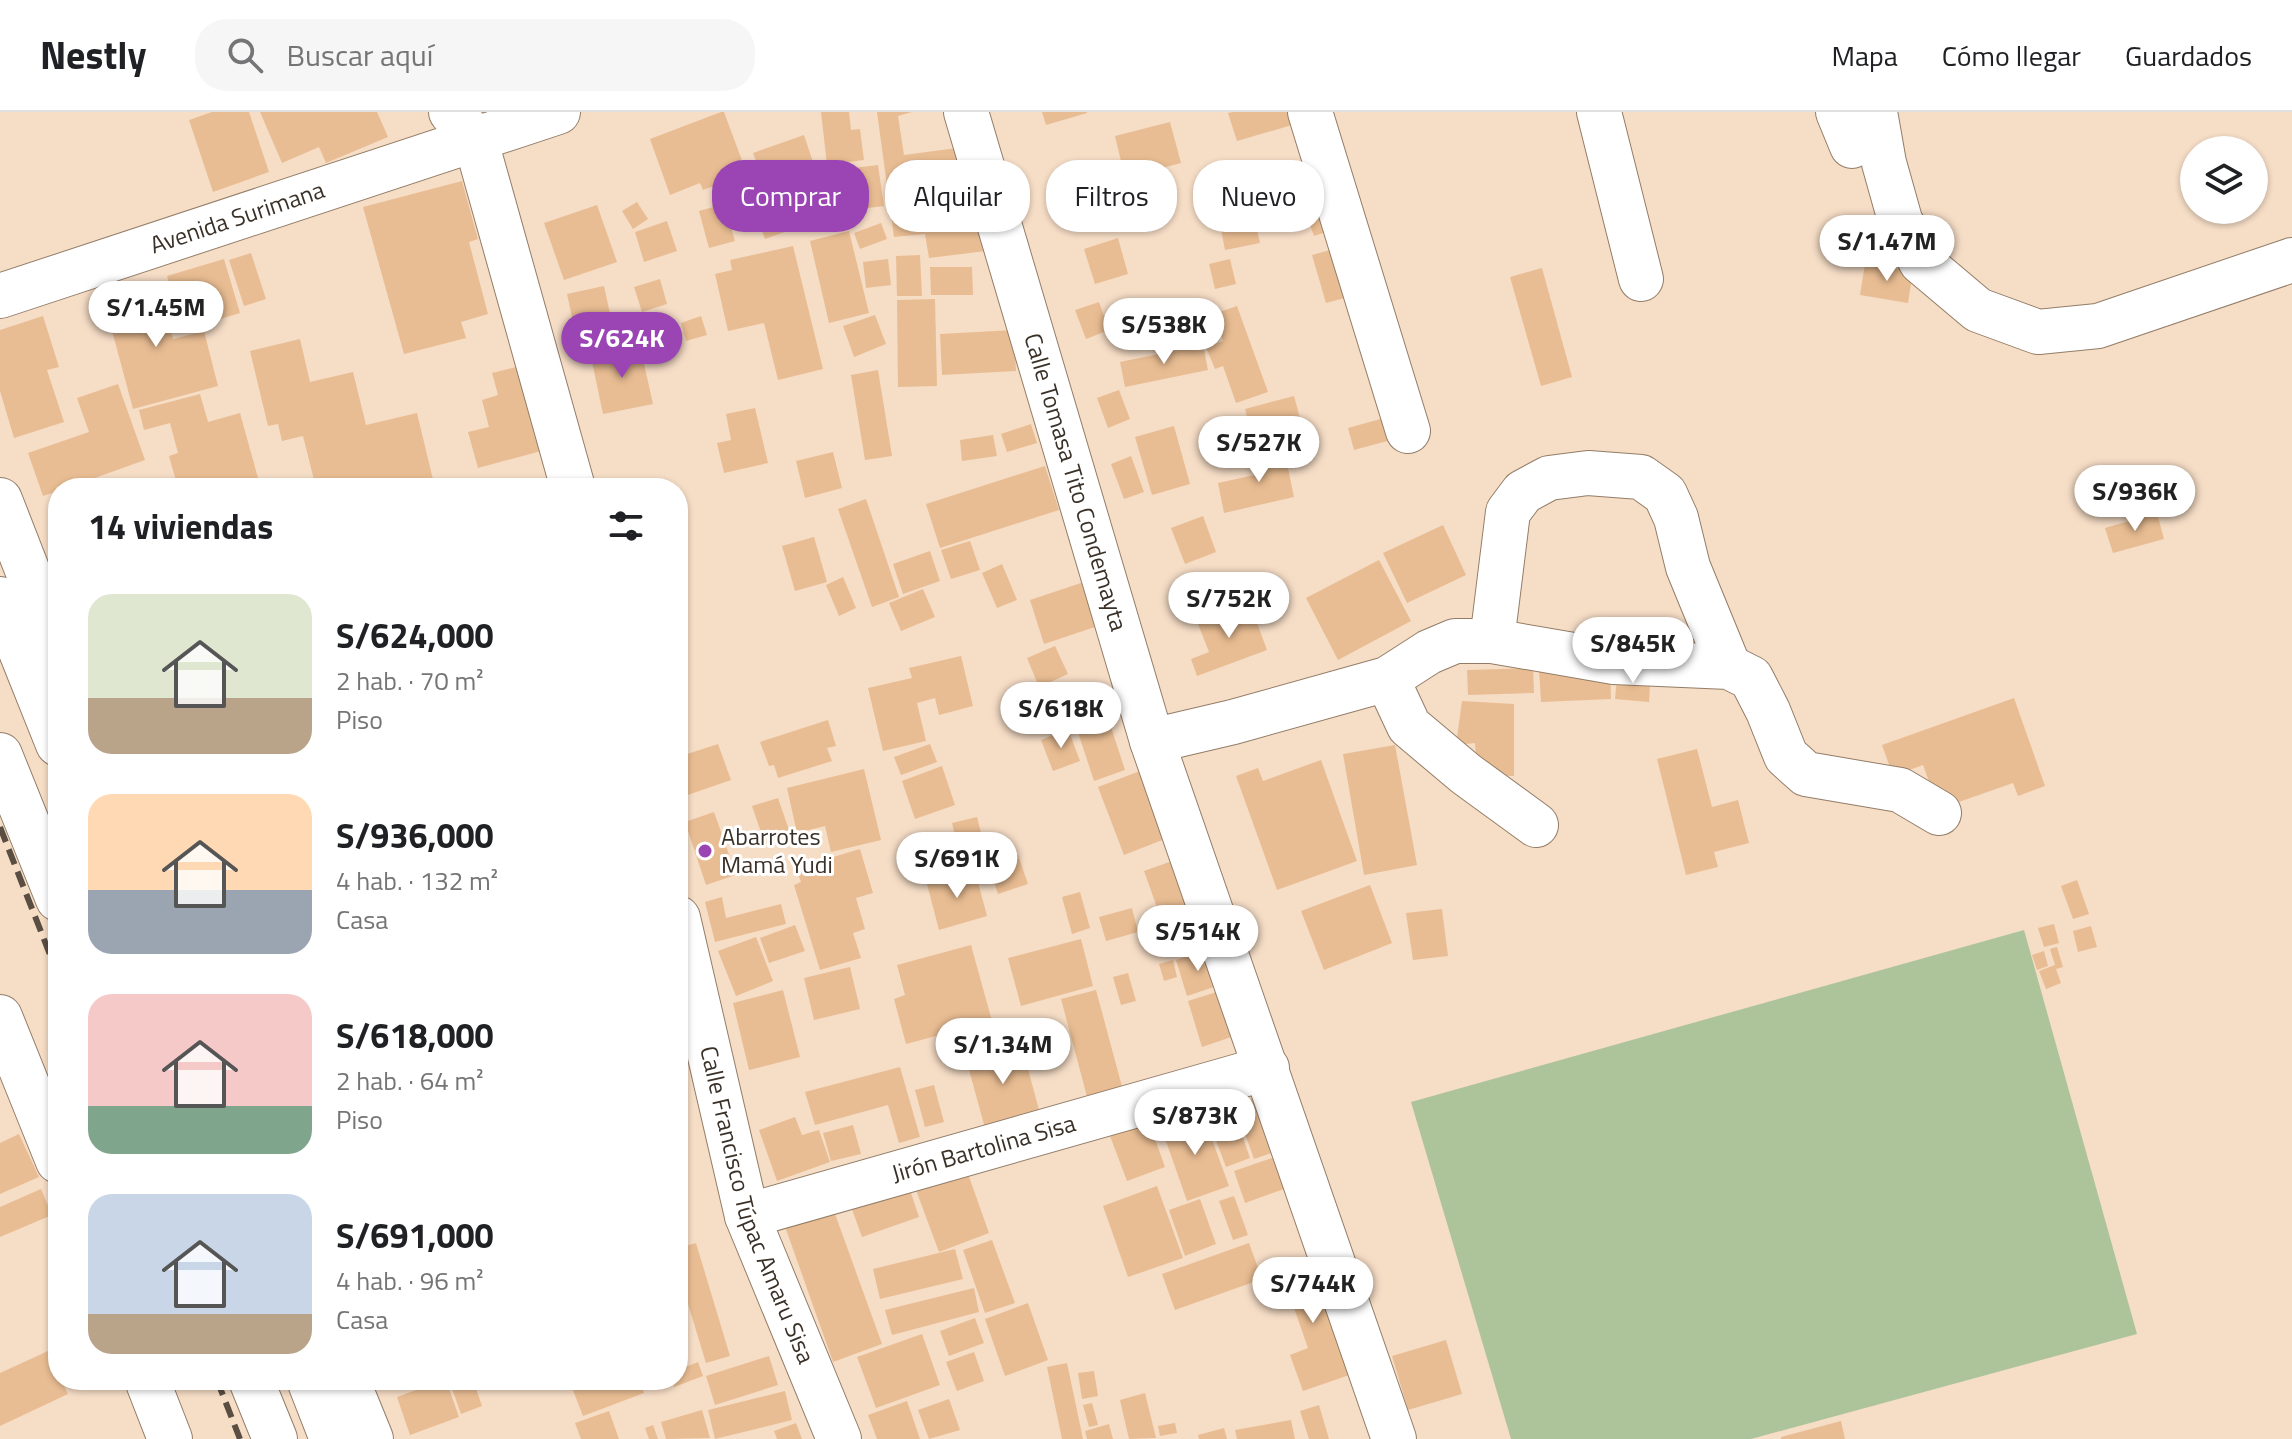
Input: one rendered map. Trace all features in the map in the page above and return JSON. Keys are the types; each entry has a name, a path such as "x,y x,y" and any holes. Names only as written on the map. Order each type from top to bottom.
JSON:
{"main road":[{"name":"Avenida Surimana","path":"0,296 463,125 558,112"},
{"name":"Calle Tomasa Tito Condemayta","path":"966,112 1152,741 1394,1439"},
{"path":"1310,112 1408,431"},
{"path":"1599,112 1641,279"},
{"path":"1855,123 1884,163 1900,220 1921,262 1978,310 2038,332 2098,326 2292,260"},
{"path":"463,125 570,478"},
{"path":"1492,641 1508,512 1523,492 1549,478 1588,473 1641,477 1665,494 1676,518 1688,567 1729,667"},
{"path":"0,500 48,622"},
{"path":"0,599 48,719"},
{"path":"1152,741 1387,679 1429,652 1455,641 1492,641 1614,662 1729,667 1751,678 1786,756 1806,774 1900,790 1939,813"},
{"path":"1387,679 1409,726 1466,774 1536,825"},
{"path":"0,755 48,874"},
{"name":"Calle Francisco Túpac Amaru Sisa","path":"688,961 747,1216 839,1439"},
{"path":"0,1017 48,1136"},
{"name":"Jirón Bartolina Sisa","path":"747,1216 1267,1068"},
{"path":"151,1390 170,1439"},
{"path":"255,1390 275,1439"},
{"path":"313,1390 332,1439"},
{"path":"351,1390 371,1439"}],"green space":[{"path":"2024,930 2137,1334 1751,1439 1511,1439 1411,1102"}],"building":[{"path":"212,112 249,112 269,172 213,192 189,120"},
{"path":"260,112 377,112 388,137 326,163 319,147 282,163"},
{"path":"724,112 742,160 712,160 712,187 703,190 700,183 670,195 650,139"},
{"path":"821,112 849,112 851,130 860,129 864,160 826,160"},
{"path":"877,112 912,112 898,116 904,155 972,146 974,160 885,160 885,171"},
{"path":"1042,112 1087,112 1087,113 1046,125"},
{"path":"1288,112 1292,125 1237,141 1228,113"},
{"path":"1170,122 1181,163 1177,164 1177,160 1121,160 1115,136"},
{"path":"804,135 812,160 756,160 753,153"},
{"path":"878,165 884,206 869,208 869,166"},
{"path":"462,181 478,239 469,242 488,314 461,322 466,338 404,354 363,207"},
{"path":"637,202 648,219 633,229 622,211"},
{"path":"597,205 617,262 564,280 544,223"},
{"path":"1338,206 1345,226 1314,236 1313,232 1324,232 1324,211"},
{"path":"712,207 712,232 732,232 735,241 709,248 699,211"},
{"path":"667,221 677,251 644,262 635,232"},
{"path":"881,223 887,239 860,249 854,233 869,232 869,227"},
{"path":"763,232 785,232 765,239"},
{"path":"849,232 869,313 829,323 810,241"},
{"path":"893,232 983,232 986,251 929,258 925,234 894,237"},
{"path":"1221,232 1258,232 1260,243 1225,250"},
{"path":"1118,238 1128,274 1095,284 1084,249"},
{"path":"793,246 823,369 778,380 764,323 728,331 715,274 732,270 730,260"},
{"path":"1341,247 1356,295 1326,303 1312,255"},
{"path":"251,253 266,299 244,306 229,260"},
{"path":"920,255 922,296 897,296 896,256"},
{"path":"224,259 240,313 183,330 167,276"},
{"path":"888,259 891,285 866,288 863,262"},
{"path":"1230,259 1236,284 1215,289 1209,264"},
{"path":"1865,264 1913,271 1908,303 1860,295"},
{"path":"930,267 972,267 973,295 931,295"},
{"path":"1542,268 1572,377 1541,386 1510,277"},
{"path":"660,279 667,304 642,312 634,287"},
{"path":"158,281 173,339 204,331 218,386 133,409 103,297"},
{"path":"604,286 616,341 579,349 567,294"},
{"path":"935,299 937,386 898,387 897,300"},
{"path":"1099,302 1109,330 1086,339 1075,310"},
{"path":"1237,306 1268,392 1236,403 1223,366 1215,369 1206,347 1223,341 1214,314"},
{"path":"875,315 886,344 854,357 843,326"},
{"path":"43,316 59,367 47,370 64,422 14,438 0,391 0,330"},
{"path":"701,316 707,335 686,341 681,323"},
{"path":"1014,330 1016,371 942,375 940,334"},
{"path":"300,339 310,382 353,372 366,425 417,413 433,478 314,478 303,436 282,441 278,424 268,426 250,351"},
{"path":"1203,345 1208,370 1125,387 1120,362"},
{"path":"640,346 653,404 603,414 591,357"},
{"path":"529,364 552,448 478,468 468,432 489,427 482,400 498,395 492,373"},
{"path":"878,370 892,456 865,460 851,375"},
{"path":"118,384 145,460 95,478 48,478 48,494 43,496 28,453 89,432 77,398"},
{"path":"1119,390 1130,419 1108,428 1097,398"},
{"path":"200,394 208,422 240,413 258,478 175,478 169,456 178,453 170,423 144,430 139,410"},
{"path":"1294,396 1306,440 1257,453 1245,409"},
{"path":"755,408 768,463 724,473 717,443 731,440 726,414"},
{"path":"1384,418 1391,440 1354,450 1348,428"},
{"path":"1031,424 1037,443 1007,452 1001,434"},
{"path":"1174,426 1190,484 1152,495 1135,437"},
{"path":"993,435 997,456 962,461 960,440"},
{"path":"1284,449 1294,497 1224,513 1218,483 1259,474 1255,456"},
{"path":"833,452 842,488 805,498 796,461"},
{"path":"1131,456 1144,492 1124,499 1111,464"},
{"path":"1045,466 1059,510 940,548 926,504"},
{"path":"866,499 899,597 872,607 838,509"},
{"path":"2157,513 2164,539 2113,553 2105,528"},
{"path":"1203,516 1216,552 1185,564 1171,528"},
{"path":"1443,525 1466,575 1407,603 1383,553"},
{"path":"814,537 827,582 795,591 782,546"},
{"path":"970,541 980,570 951,579 941,550"},
{"path":"930,551 940,581 903,594 893,564"},
{"path":"1379,560 1411,621 1338,660 1306,598"},
{"path":"1002,564 1017,600 997,608 982,573"},
{"path":"843,577 856,608 839,616 826,585"},
{"path":"1093,579 1107,623 1044,644 1030,600"},
{"path":"923,589 935,617 901,631 889,603"},
{"path":"1250,604 1267,650 1197,676 1191,659 1209,652 1198,624"},
{"path":"1055,646 1068,674 1039,687 1027,658"},
{"path":"961,656 973,706 939,715 935,698 917,703 926,741 883,751 868,688 912,678 909,668"},
{"path":"1610,666 1611,699 1541,702 1539,670"},
{"path":"1533,668 1534,693 1468,695 1467,670"},
{"path":"1618,668 1651,670 1649,702 1615,699"},
{"path":"2014,698 2045,786 2018,796 2013,783 1939,809 1923,765 1893,776 1882,745"},
{"path":"1462,701 1514,704 1514,776 1477,775 1475,743 1456,745"},
{"path":"1105,709 1125,770 1094,781 1074,720"},
{"path":"828,720 836,746 827,748 832,761 778,778 774,765 769,766 760,742"},
{"path":"1068,729 1080,761 1053,771 1041,740"},
{"path":"718,744 731,780 688,795 688,754"},
{"path":"930,744 937,762 901,775 894,757"},
{"path":"1395,745 1417,865 1364,875 1343,754"},
{"path":"1697,749 1712,807 1738,800 1749,843 1714,852 1718,867 1686,875 1657,759"},
{"path":"1321,760 1357,861 1277,890 1236,776 1258,768 1263,781"},
{"path":"942,766 955,805 915,819 902,781"},
{"path":"864,769 881,840 831,852 825,826 797,833 787,788"},
{"path":"1140,771 1165,839 1124,855 1098,787"},
{"path":"778,798 791,836 765,844 752,806"},
{"path":"714,812 732,863 745,858 750,870 706,885 688,831 688,821"},
{"path":"977,817 984,845 959,852 952,823"},
{"path":"860,849 873,893 856,898 865,929 853,933 861,958 820,970 794,885 801,882 796,868"},
{"path":"1018,855 1028,884 998,894 988,864"},
{"path":"1175,860 1201,929 1169,941 1144,871"},
{"path":"975,871 987,916 939,930 927,884"},
{"path":"2077,880 2089,914 2073,919 2061,886"},
{"path":"1370,885 1392,943 1324,970 1301,911"},
{"path":"1080,892 1090,928 1072,934 1062,897"},
{"path":"722,897 726,918 781,904 786,924 715,942 705,902"},
{"path":"1132,908 1138,932 1106,941 1099,917"},
{"path":"1442,909 1448,956 1413,960 1406,913"},
{"path":"2054,924 2059,943 2044,947 2038,928"},
{"path":"795,925 805,951 769,963 760,938"},
{"path":"2091,926 2097,947 2078,952 2073,931"},
{"path":"756,937 773,981 736,996 718,951"},
{"path":"1081,939 1093,986 1021,1006 1008,958"},
{"path":"971,945 992,1021 906,1044 894,999 905,995 897,965"},
{"path":"2057,947 2063,967 2056,969 2061,983 2046,989 2039,971 2055,965 2050,949"},
{"path":"1208,949 1220,985 1187,996 1176,960"},
{"path":"2044,951 2048,966 2037,970 2032,955"},
{"path":"1173,960 1177,977 1164,981 1159,964"},
{"path":"850,967 860,1009 814,1020 804,978"},
{"path":"1128,973 1136,1001 1121,1005 1113,977"},
{"path":"1226,989 1240,1034 1202,1047 1188,1001"},
{"path":"783,990 800,1057 749,1070 733,1003"},
{"path":"1096,990 1124,1094 1089,1104 1061,999"},
{"path":"1020,1040 1041,1117 986,1132 965,1055"},
{"path":"900,1067 920,1137 899,1143 888,1105 815,1125 805,1092"},
{"path":"934,1085 944,1122 925,1127 915,1090"},
{"path":"1264,1095 1283,1149 1254,1159 1235,1105"},
{"path":"1202,1112 1229,1186 1187,1201 1161,1127"},
{"path":"795,1117 802,1135 819,1130 830,1162 777,1181 759,1130"},
{"path":"1237,1121 1250,1158 1226,1167 1212,1130"},
{"path":"1149,1122 1165,1167 1127,1181 1110,1136"},
{"path":"853,1125 861,1154 831,1161 823,1133"},
{"path":"19,1134 39,1177 0,1194 0,1143"},
{"path":"1284,1154 1295,1185 1245,1203 1234,1171"},
{"path":"967,1171 989,1233 939,1252 916,1190"},
{"path":"907,1181 919,1217 862,1237 849,1201"},
{"path":"1157,1186 1183,1258 1128,1277 1103,1206"},
{"path":"41,1189 48,1206 48,1217 0,1237 0,1207"},
{"path":"1234,1196 1248,1235 1233,1240 1219,1201"},
{"path":"1200,1199 1216,1244 1185,1256 1169,1210"},
{"path":"830,1200 882,1344 833,1362 782,1218"},
{"path":"992,1240 1015,1303 985,1313 963,1250"},
{"path":"696,1243 730,1356 706,1363 688,1304 688,1245"},
{"path":"1249,1243 1262,1279 1175,1310 1162,1274"},
{"path":"955,1249 963,1279 880,1299 873,1269"},
{"path":"1314,1257 1355,1373 1303,1391 1290,1355 1308,1348 1288,1291 1272,1297 1264,1275"},
{"path":"974,1288 979,1312 892,1335 885,1310"},
{"path":"1028,1303 1048,1360 1005,1376 985,1319"},
{"path":"975,1318 984,1343 949,1356 940,1331"},
{"path":"922,1334 940,1385 876,1408 857,1357"},
{"path":"1446,1340 1462,1394 1408,1410 1392,1356"},
{"path":"48,1351 48,1390 66,1390 68,1394 0,1426 0,1373"},
{"path":"974,1352 984,1381 957,1391 946,1362"},
{"path":"769,1356 778,1385 715,1405 706,1376"},
{"path":"698,1362 703,1376 688,1382 688,1366"},
{"path":"1067,1363 1083,1439 1062,1439 1047,1367"},
{"path":"1094,1371 1098,1396 1082,1399 1078,1373"},
{"path":"416,1390 450,1390 459,1417 410,1435 397,1397"},
{"path":"453,1390 476,1390 482,1406 461,1414"},
{"path":"573,1390 643,1390 644,1393 583,1416"},
{"path":"785,1391 792,1420 715,1439 708,1410"},
{"path":"1145,1393 1156,1438 1129,1439 1120,1400"},
{"path":"949,1399 960,1430 929,1439 918,1410"},
{"path":"907,1401 920,1439 877,1439 868,1415"},
{"path":"1092,1403 1098,1425 1089,1427 1083,1405"},
{"path":"1319,1405 1329,1439 1309,1439 1300,1411"},
{"path":"702,1410 710,1438 666,1439 661,1422"},
{"path":"609,1411 619,1439 581,1439 575,1423"},
{"path":"1291,1420 1295,1439 1237,1439 1235,1430"},
{"path":"1841,1421 1845,1439 1781,1439 1781,1437"},
{"path":"796,1423 802,1439 777,1439 774,1431"},
{"path":"1175,1423 1177,1433 1160,1436 1158,1426"},
{"path":"1109,1424 1113,1439 1087,1439 1085,1431"},
{"path":"653,1425 658,1439 649,1439 645,1428"},
{"path":"1224,1428 1227,1439 1199,1439 1198,1435"}],"railway":[{"path":"0,827 48,949"},
{"path":"221,1390 240,1439"}],"place":[{"name":"Abarrotes Mamá Yudi","path":"705,851"}]}
